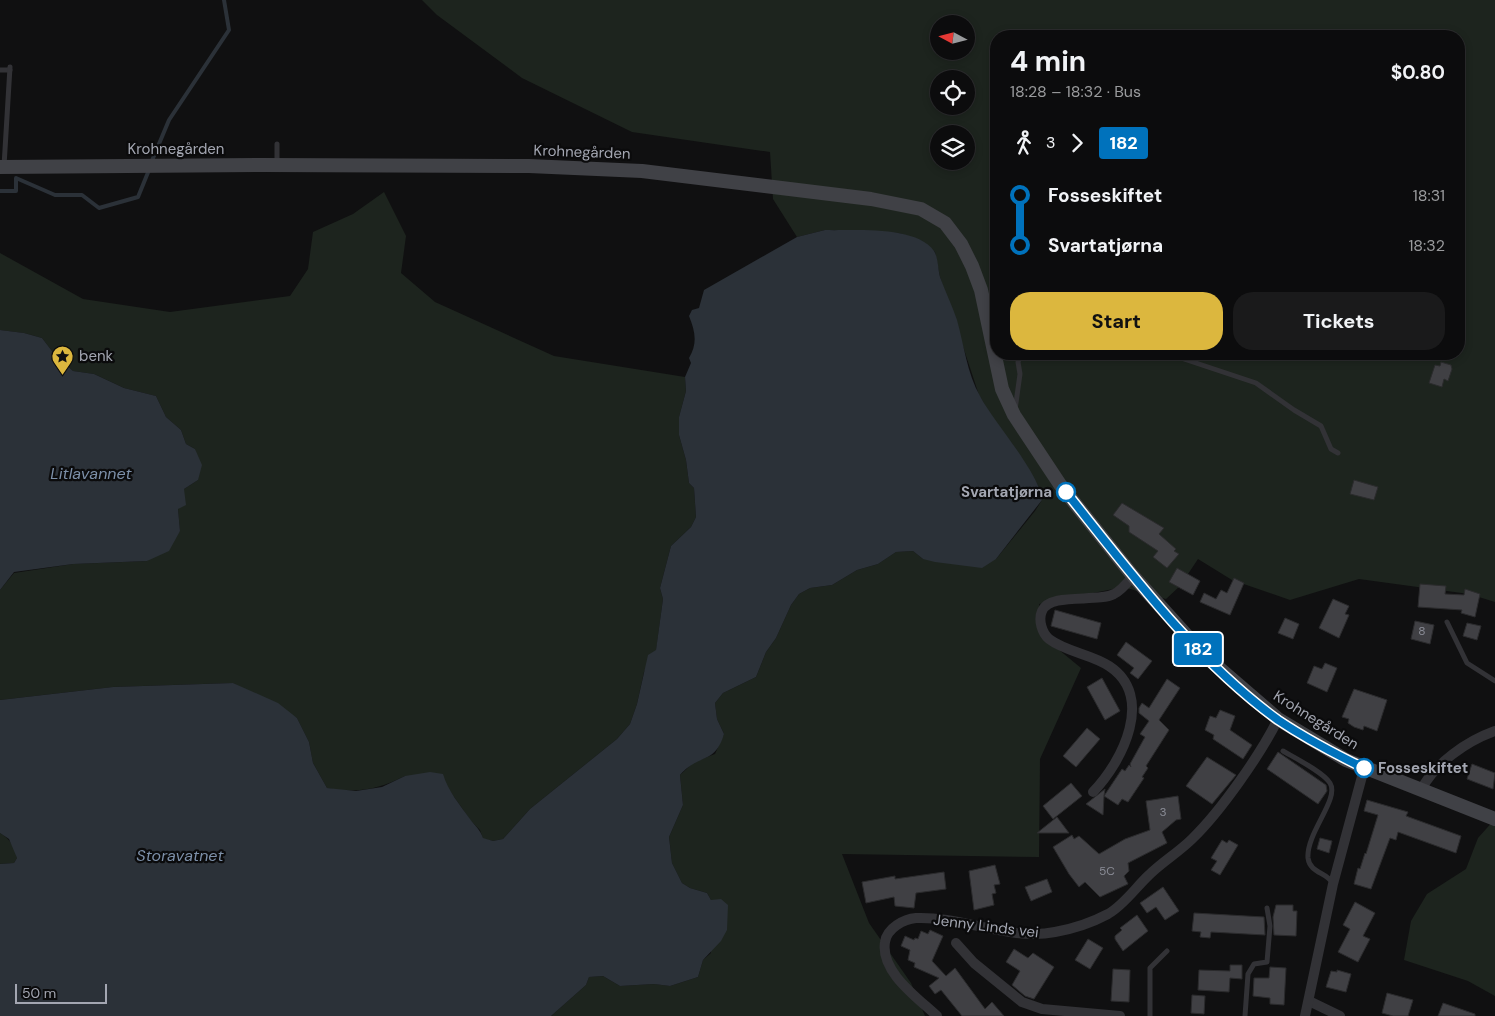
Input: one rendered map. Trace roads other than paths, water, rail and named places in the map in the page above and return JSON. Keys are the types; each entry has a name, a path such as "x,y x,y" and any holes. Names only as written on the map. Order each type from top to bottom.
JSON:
{"main road":[{"name":"Krohnegården","path":"2,167 529,166 642,171 862,198 921,209 945,224 961,244 972,266 981,290 990,333"},
{"name":"Krohnegården","path":"996,360 1002,390 1014,416 1061,486 1133,576 1205,656 1278,719 1364,769 1495,819"}],"street":[{"path":"1094,792 1120,754 1131,716 1130,693 1122,676 1107,664 1048,638 1042,628 1041,616 1046,606 1052,602 1092,599 1115,594 1133,576"},
{"name":"Jenny Linds vei","path":"938,1016 908,990 886,957 885,942 898,924 916,918 942,920 1012,932 1050,933 1108,914 1119,906 1160,864 1197,834 1238,782 1278,719"},
{"path":"1422,790 1425,782 1455,753 1495,731"},
{"path":"1305,1016 1333,884 1364,769"},
{"path":"956,943 974,963 1022,1002 1042,1009 1120,1016"},
{"path":"1309,1001 1340,1016"}],"lane":[{"name":"Krohnegården","path":"0,70 10,69 2,167"},
{"path":"277,144 277,165"},
{"path":"1014,416 1020,374 1019,360"},
{"path":"1187,360 1256,384 1321,426 1331,449 1338,453"},
{"path":"1447,622 1468,663 1495,682"},
{"path":"1283,751 1321,775 1331,784 1330,802 1310,837 1308,858 1315,871 1327,877 1333,884"},
{"path":"1246,1016 1248,974 1254,964 1267,962 1270,926 1267,908"},
{"path":"1150,1016 1150,968 1167,951"}],"water":[{"name":"Storavatnet","path":"825,230 867,230 899,233 925,243 934,251 940,277 957,320 969,368 976,387 987,407 1025,462 1039,489 1042,500 996,559 982,568 935,562 923,559 913,551 896,552 878,564 857,570 832,585 810,588 799,594 791,605 776,638 766,652 756,677 723,693 715,703 717,719 724,734 720,744 711,755 687,768 680,775 683,805 669,837 672,863 682,883 690,888 707,893 711,900 721,899 728,905 727,930 721,941 703,960 698,977 670,986 654,984 620,986 603,976 589,977 586,985 551,1016 0,1016 0,864 14,863 17,858 9,839 0,833 0,700 113,687 233,683 278,703 297,718 309,742 313,763 327,788 356,791 382,787 405,776 430,772 443,774 451,792 483,838 493,841 503,839 530,809 617,739 630,724 637,704 648,655 656,650 663,599 660,588 671,546 691,527 696,517 694,488 689,483 686,460 679,435 679,417 686,391 685,377 691,363 689,358 695,342 689,316 692,310 699,308 704,290 797,237"},
{"name":"Litlavannet","path":"0,330 24,333 42,338 55,355 73,371 94,374 124,388 156,396 166,417 181,430 186,444 195,449 202,465 198,480 184,489 186,505 178,509 180,531 169,551 147,561 73,564 14,572 0,590"}],"waterway":[{"path":"151,163 169,120 229,30 224,0"},
{"path":"0,191 16,191 16,178 55,195 82,195 99,208 138,197 149,170"}],"place":[{"name":"benk","path":"63,375"},
{"name":"Svartatjørna","path":"1066,492"},
{"name":"Fosseskiftet","path":"1364,768"}]}
